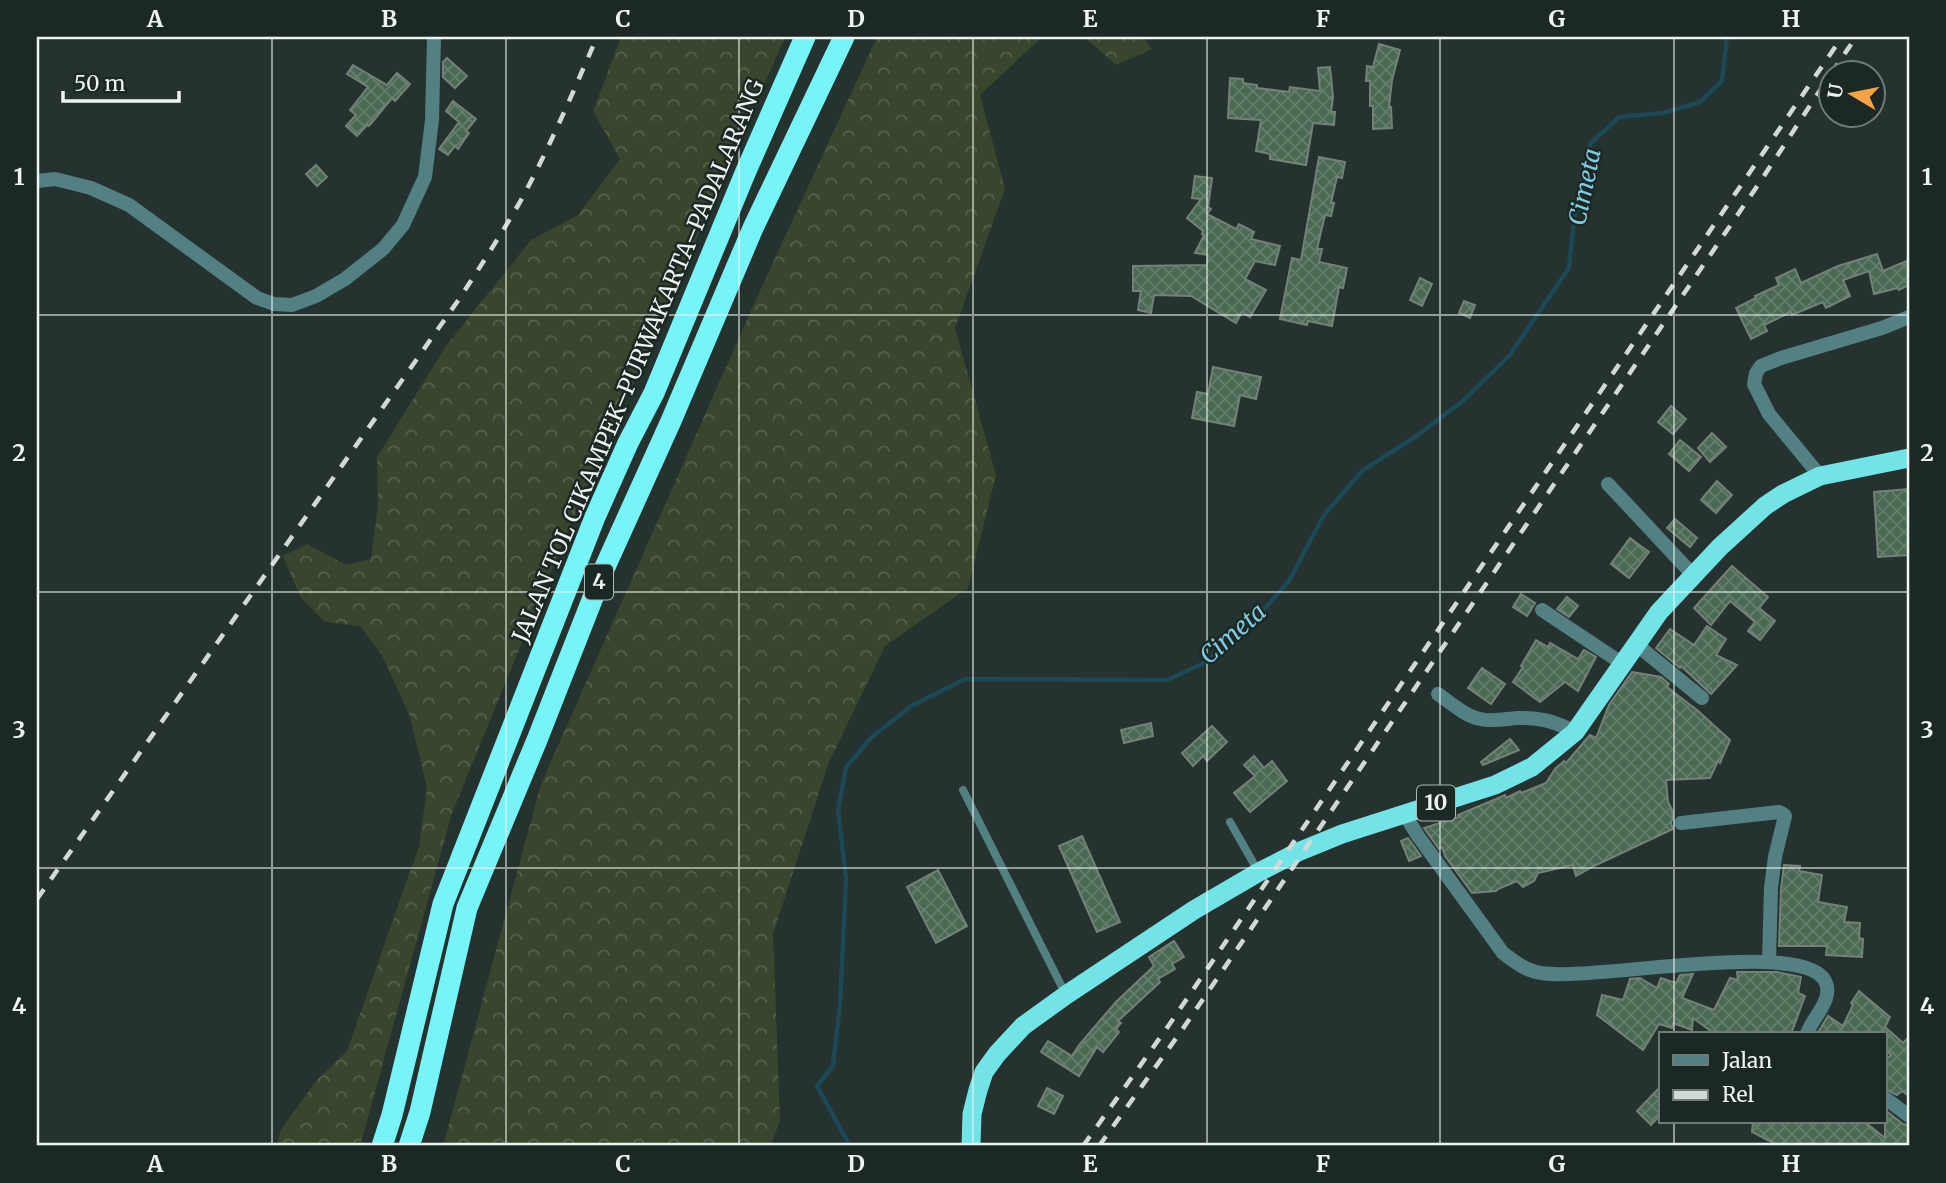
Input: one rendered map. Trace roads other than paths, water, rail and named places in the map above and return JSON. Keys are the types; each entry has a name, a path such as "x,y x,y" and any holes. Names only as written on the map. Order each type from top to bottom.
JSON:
{"highway":[{"name":"JALAN TOL CIKAMPEK–PURWAKARTA–PADALARANG","path":"382,1146 443,904 595,517 654,393 805,37"},
{"name":"4","path":"409,1146 467,908 605,567 753,228 844,37"},
{"name":"10","path":"971,1146 972,1114 984,1072 1023,1026 1194,910 1298,852 1342,834 1495,785 1532,767 1575,732 1659,612 1720,547 1765,506 1820,476 1909,458"}],"street":[{"path":"37,181 55,179 91,188 129,205 257,298 274,304 292,305 316,296 345,279 383,248 403,225 425,177 432,120 435,37"},
{"path":"1820,476 1769,414 1754,384 1756,373 1761,366 1781,358 1882,328 1909,317"},
{"path":"1608,484 1693,575"},
{"path":"1542,610 1623,664"},
{"path":"1637,645 1702,698"},
{"path":"1438,694 1479,719 1543,719 1575,732"},
{"path":"1681,823 1779,812 1783,814 1771,888 1769,961"},
{"path":"1404,813 1503,953 1529,970 1552,974 1594,974 1685,965 1769,961 1805,968 1825,980 1826,995 1824,1004 1808,1032"},
{"path":"1886,1099 1908,1112"}],"lane":[{"path":"963,790 1066,995"},
{"path":"1230,822 1259,872"}],"waterway":[{"name":"Cimeta","path":"850,1146 817,1086 833,1066 840,1005 846,879 838,810 846,767 872,737 911,706 965,679 1167,680 1204,663 1248,627 1289,581 1324,515 1362,471 1418,435 1465,399 1509,356 1569,268 1574,220 1590,144 1619,117 1663,113 1700,102 1722,81 1727,37"}],"railway":[{"path":"37,899 457,302 531,182 597,37"},
{"path":"1083,1146 1169,1025 1842,37"},
{"path":"1840,60 1856,37"},
{"path":"1099,1146 1182,1030 1816,96"}]}
